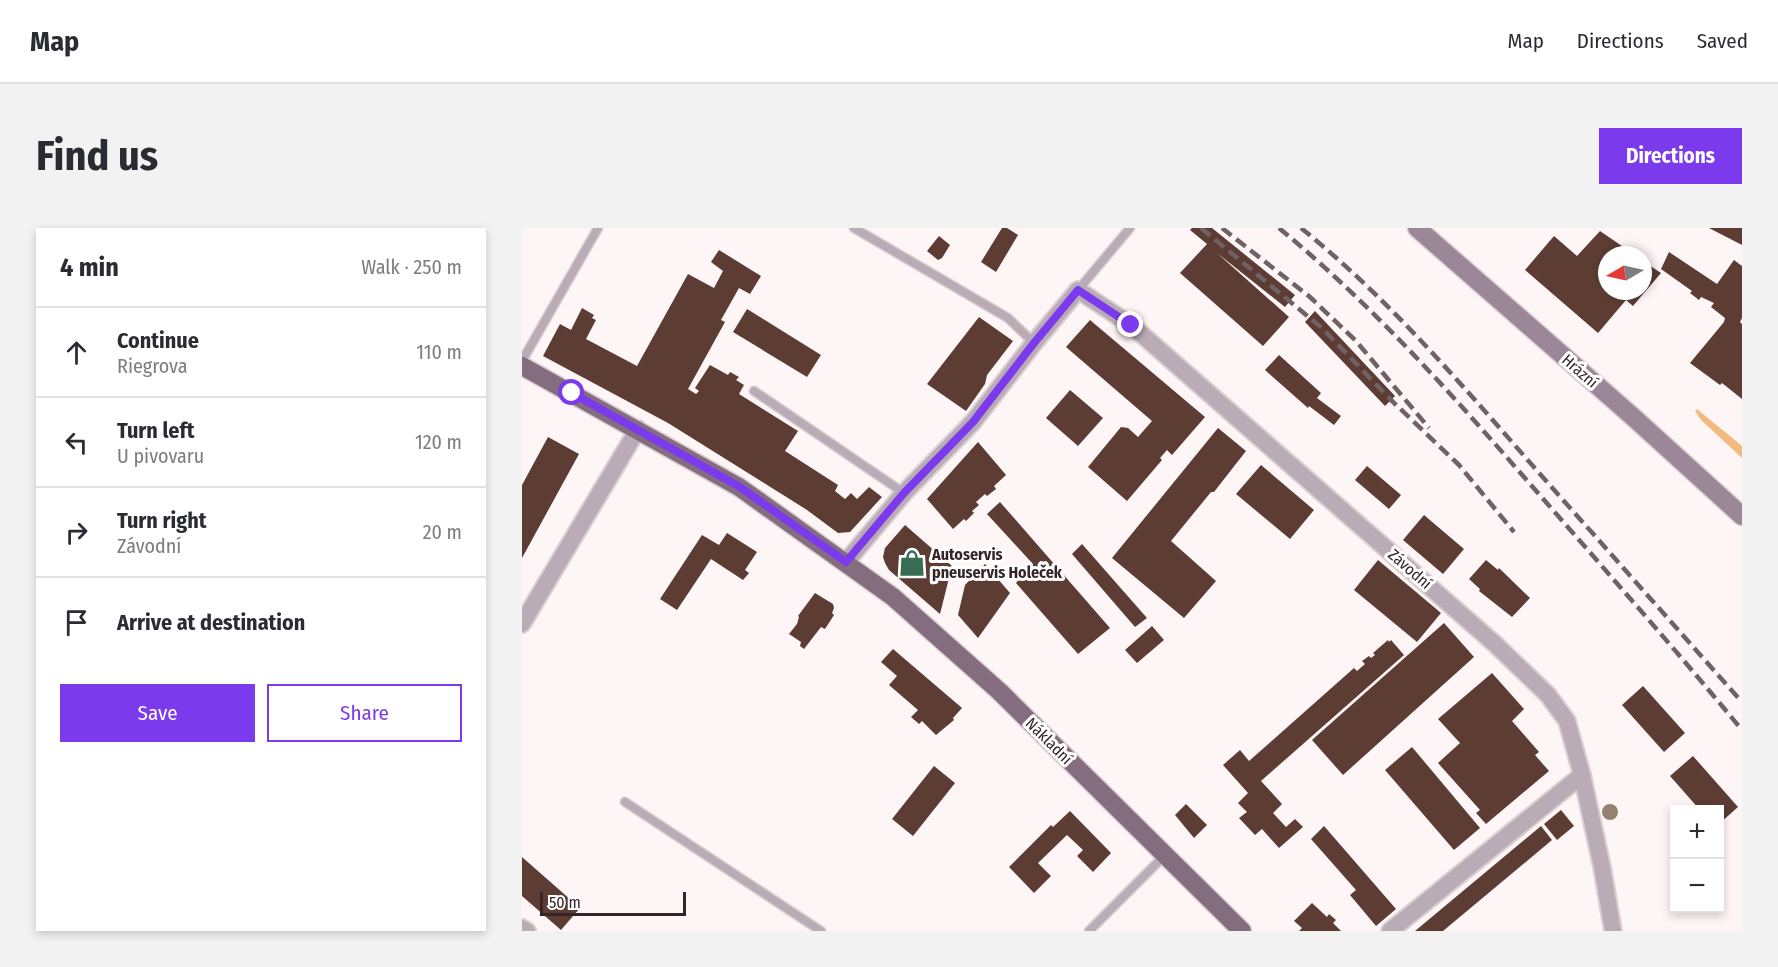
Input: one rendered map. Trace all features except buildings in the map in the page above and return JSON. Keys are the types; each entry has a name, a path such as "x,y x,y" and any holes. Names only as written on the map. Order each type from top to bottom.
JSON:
{"main road":[{"name":"Hrázní","path":"1417,228 1632,416 1742,516"},
{"name":"Nákladní","path":"522,363 740,487 893,597 999,691 1242,931"}],"street":[{"path":"846,562 904,493 973,422 1078,290"},
{"name":"Závodní","path":"1078,290 1131,325 1487,637 1548,695 1567,721 1582,775 1613,931"},
{"path":"522,624 638,429"},
{"path":"1390,931 1582,775"},
{"path":"522,928 527,931"}],"lane":[{"path":"522,363 598,228"},
{"path":"854,228 1008,318 1034,343"},
{"path":"1078,290 1130,228"},
{"path":"754,391 904,493"},
{"path":"625,802 821,931"},
{"path":"1089,931 1165,855"}],"shaded area":[{"path":"1697,409 1742,446 1742,458 1701,420 1695,411"}],"railway":[{"path":"1201,228 1322,328 1391,400 1459,465 1514,532"},
{"path":"1222,228 1310,297 1356,341 1429,428"},
{"path":"1279,228 1349,290 1446,389 1742,730"},
{"path":"1301,228 1364,283 1422,342 1742,702"}],"place":[{"name":"Autoservis pneuservis Holeček","path":"912,563"}],"route":[{"path":"572,393 740,487 846,562 904,493 973,422 1078,290 1131,325"}]}
